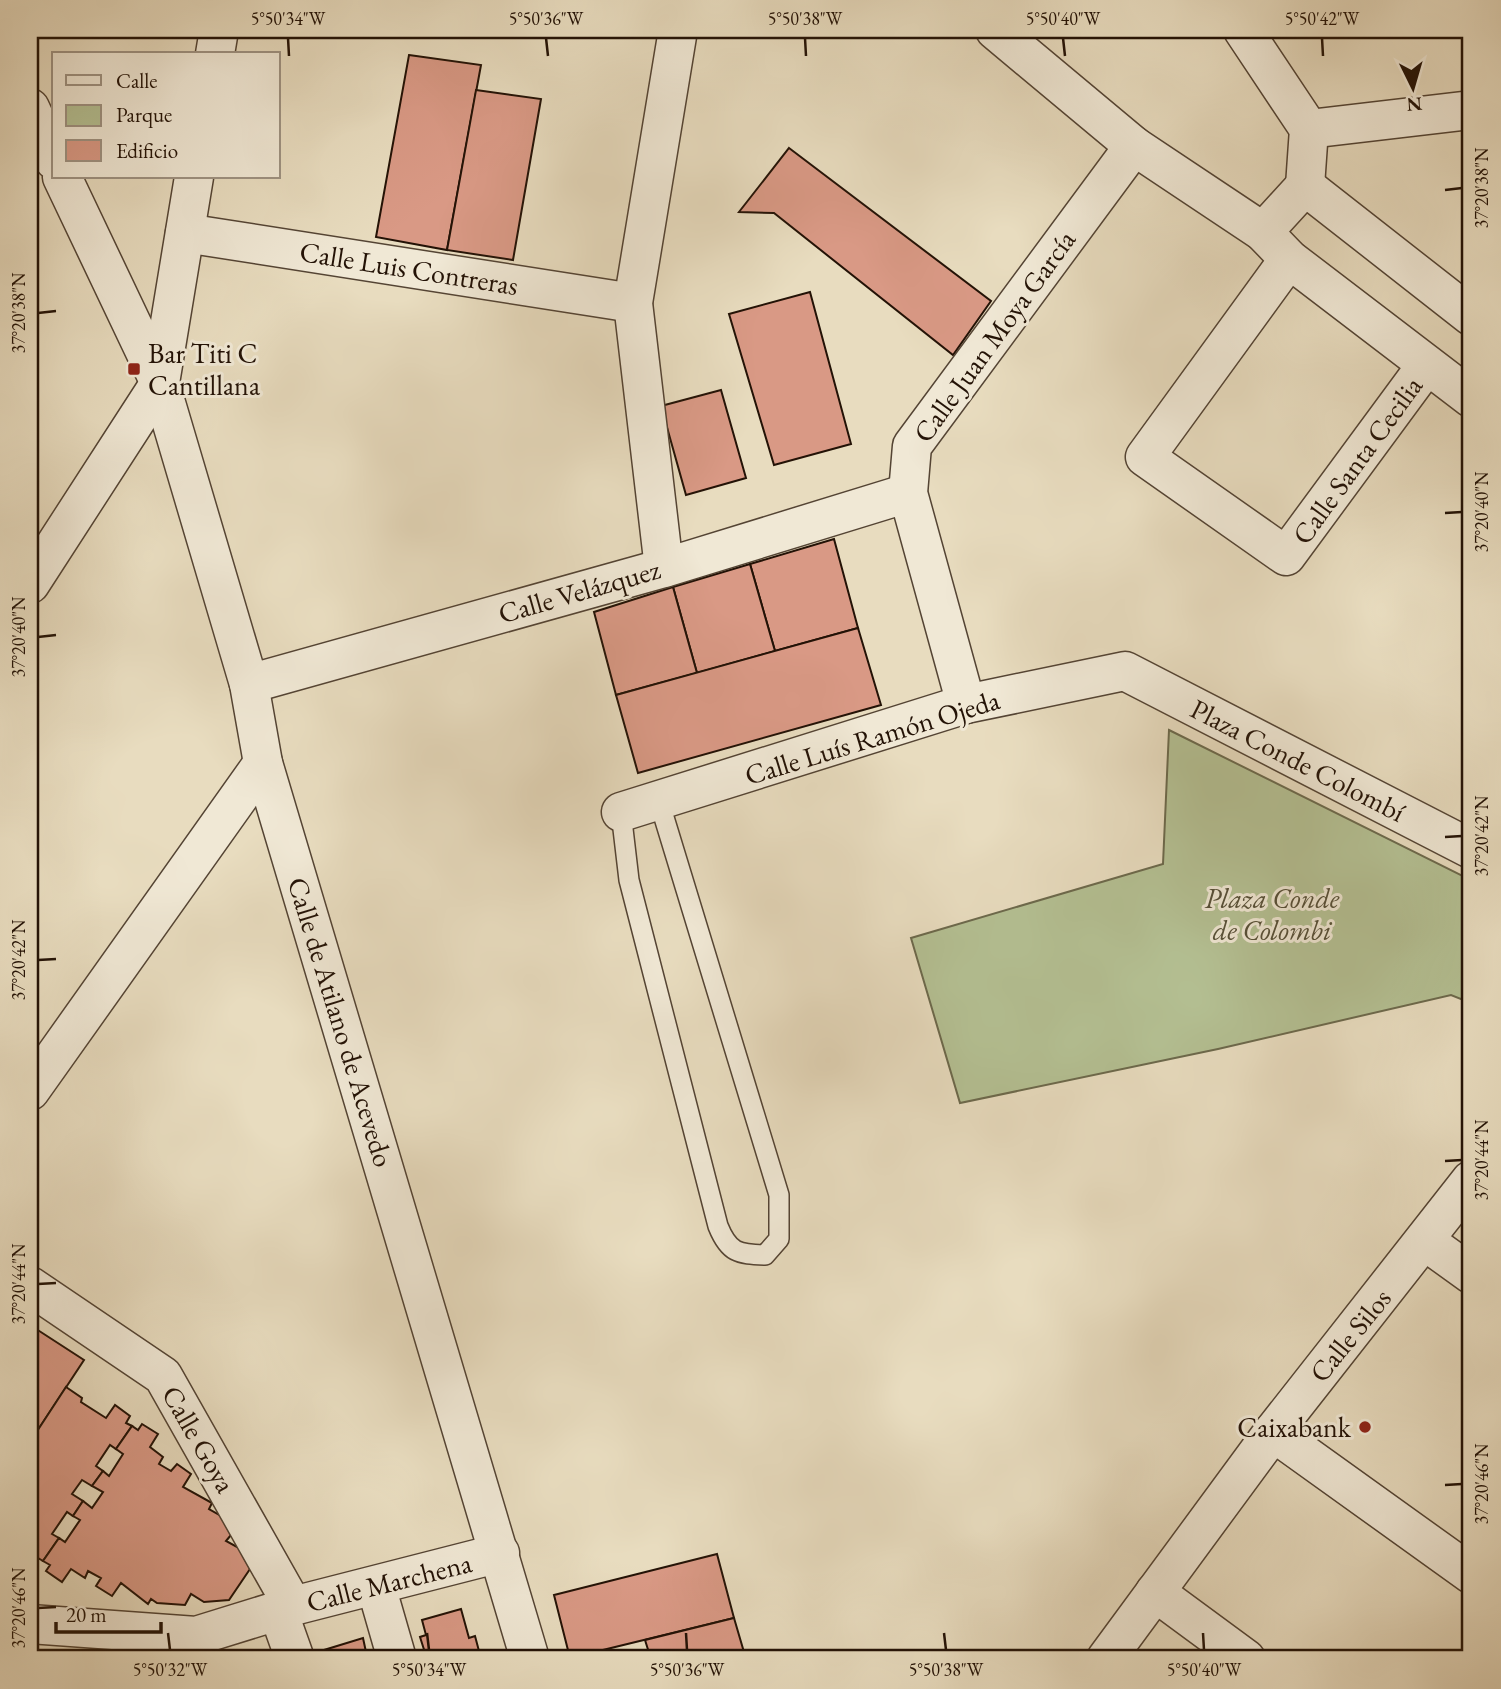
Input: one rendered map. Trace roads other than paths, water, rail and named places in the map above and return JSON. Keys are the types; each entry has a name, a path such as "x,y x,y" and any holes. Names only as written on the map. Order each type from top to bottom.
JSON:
{"street":[{"path":"215,52 219,30"},
{"path":"664,568 633,303 678,30"},
{"path":"995,30 1134,146 1262,232 1289,259 1471,398"},
{"path":"1243,30 1309,129 1306,186 1262,232"},
{"path":"30,108 52,156"},
{"path":"1309,129 1471,110"},
{"name":"Calle Juan Moya García","path":"966,704 908,493 912,446 1134,146"},
{"name":"Calle de Atilano de Acevedo","path":"62,178 160,383 249,684 263,763 530,1659"},
{"path":"30,584 160,383 194,178"},
{"path":"1306,186 1471,316"},
{"name":"Calle Luis Contreras","path":"185,233 633,303"},
{"name":"Calle Santa Cecilia","path":"1289,259 1145,457 1286,556 1426,366"},
{"name":"Calle Velázquez","path":"249,684 664,568 908,493"},
{"name":"Calle Luís Ramón Ojeda","path":"621,812 966,704 1125,671"},
{"name":"Plaza Conde Colombí","path":"1125,671 1471,849"},
{"path":"30,1091 263,763"},
{"name":"Calle Silos","path":"1106,1659 1273,1432 1471,1180"},
{"path":"1425,1241 1471,1274"},
{"name":"Calle Goya","path":"30,1286 163,1376 285,1608 295,1659"},
{"path":"1273,1432 1471,1574"},
{"name":"Calle Marchena","path":"30,1624 196,1636 285,1608 500,1553"},
{"path":"376,1586 397,1659"},
{"path":"1155,1592 1246,1659"}],"lane":[{"path":"621,812 629,880 718,1226 725,1244 742,1254 765,1255 779,1239 779,1195 659,801"}],"place":[{"name":"Bar Titi C Cantillana","path":"134,369"},
{"name":"Caixabank","path":"1365,1427"}],"park label":[{"name":"Plaza Conde de Colombi","path":"1272,914"}]}
